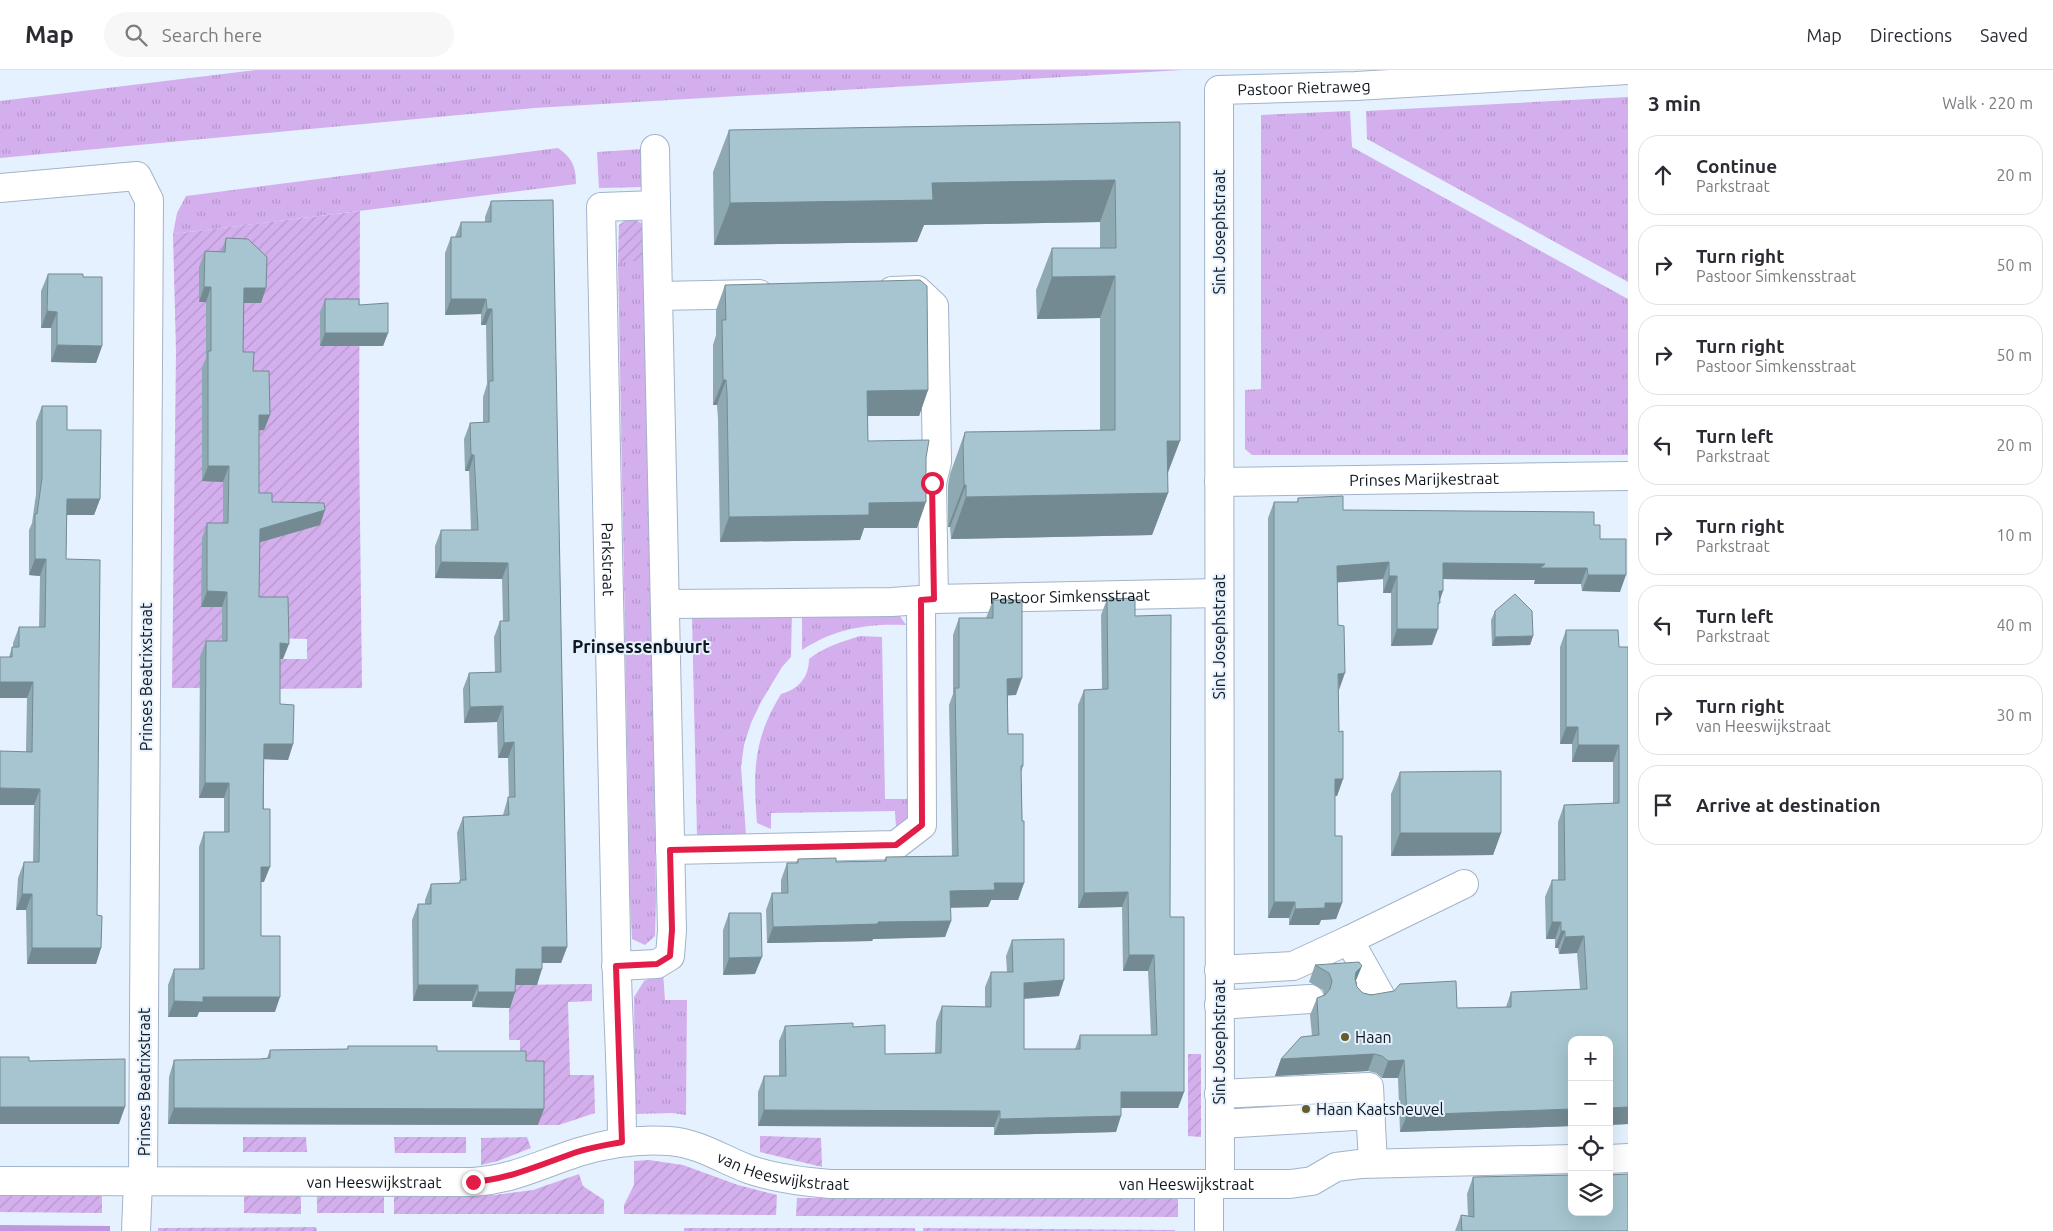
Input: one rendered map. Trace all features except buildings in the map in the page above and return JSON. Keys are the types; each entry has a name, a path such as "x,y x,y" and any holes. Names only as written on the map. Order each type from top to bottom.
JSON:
{"street":[{"name":"Pastoor Rietraweg","path":"1219,90 1356,86 1628,70"},
{"name":"Sint Josephstraat","path":"1209,1231 1220,1109 1219,90"},
{"path":"616,966 657,964 670,956 672,930 656,149"},
{"name":"Prinses Beatrixstraat","path":"0,188 137,176 149,200 140,1181 136,1231"},
{"name":"Parkstraat","path":"622,1142 616,966 601,207 656,205"},
{"path":"670,850 896,845 922,825 927,600 932,483 937,462 934,306 917,290 867,291"},
{"path":"658,296 788,293"},
{"name":"Prinses Marijkestraat","path":"1219,482 1628,476"},
{"name":"Pastoor Simkensstraat","path":"665,604 1219,593"},
{"path":"1219,970 1293,966 1464,884"},
{"path":"1349,940 1372,995"},
{"path":"1219,1005 1302,999"},
{"path":"1220,1109 1369,1087 1373,1163"},
{"name":"van Heeswijkstraat","path":"0,1181 444,1182 493,1180 526,1172 579,1152 622,1142 671,1141 710,1151 750,1169 787,1178 830,1184 1290,1184 1312,1180 1336,1167 1373,1163 1568,1159"},
{"path":"1613,1159 1628,1158"}],"green space":[{"path":"256,70 1183,70 534,108 0,158 0,101"},
{"path":"1628,97 1628,282 1367,139 1366,111"},
{"path":"1350,111 1352,147 1628,299 1628,455 1252,455 1245,449 1245,390 1261,389 1261,115"},
{"path":"558,148 567,155 572,163 576,184 173,234 177,213 186,196"},
{"path":"643,149 644,187 599,188 597,152"},
{"path":"360,211 359,433 362,688 264,689 274,659 307,659 307,639 272,638 201,656 200,688 172,688 176,352 173,234"},
{"path":"630,217 645,225 646,261 618,261 619,225"},
{"path":"618,261 646,261 656,900 655,936 645,945 632,939 630,900"},
{"path":"892,612 900,616 906,625 878,625 851,629 826,637 802,650 802,613"},
{"path":"792,613 791,657 782,667 761,702 751,723 744,745 741,767 746,835 697,835 692,617"},
{"path":"860,636 882,637 885,799 909,799 912,820 896,828 895,811 771,813 771,829 757,823 755,771 757,756 765,726 781,694 793,689 802,681 809,665 809,659 827,648"},
{"path":"663,973 665,1000 687,1000 686,1115 672,1113 635,1114 634,997 644,981"},
{"path":"592,984 592,1001 568,1002 570,1075 594,1075 595,1113 559,1125 538,1125 538,1078 520,1078 520,1040 509,1040 509,985"},
{"path":"1188,1054 1201,1054 1201,1137 1188,1136"},
{"path":"760,1136 821,1138 822,1167 760,1152"},
{"path":"243,1137 306,1137 307,1152 243,1152"},
{"path":"394,1137 466,1137 466,1153 395,1153"},
{"path":"527,1137 531,1148 498,1161 481,1165 481,1138"},
{"path":"649,1160 683,1165 738,1185 777,1195 776,1215 624,1214 624,1205 634,1185 634,1161"},
{"path":"579,1174 583,1186 604,1200 604,1214 394,1214 394,1196 494,1195 533,1190"},
{"path":"0,1195 102,1195 102,1213 0,1212"},
{"path":"244,1196 301,1196 301,1214 244,1213"},
{"path":"317,1196 384,1196 384,1213 317,1213"},
{"path":"797,1198 1178,1199 1178,1217 796,1216"},
{"path":"0,1225 110,1226 110,1231 0,1231"},
{"path":"316,1227 317,1231 158,1231 158,1228"},
{"path":"684,1228 915,1228 915,1231 684,1231"},
{"path":"923,1228 1175,1230 1175,1231 923,1231"}],"place":[{"name":"Haan","path":"1345,1037"},
{"name":"Haan Kaatsheuvel","path":"1306,1109"}],"district":[{"name":"Prinsessenbuurt","path":"641,646"}],"route":[{"path":"473,1182 493,1180 526,1172 579,1152 622,1142 616,966 657,964 670,956 672,930 670,850 896,845 922,825 921,600 934,599 932,483"}]}
